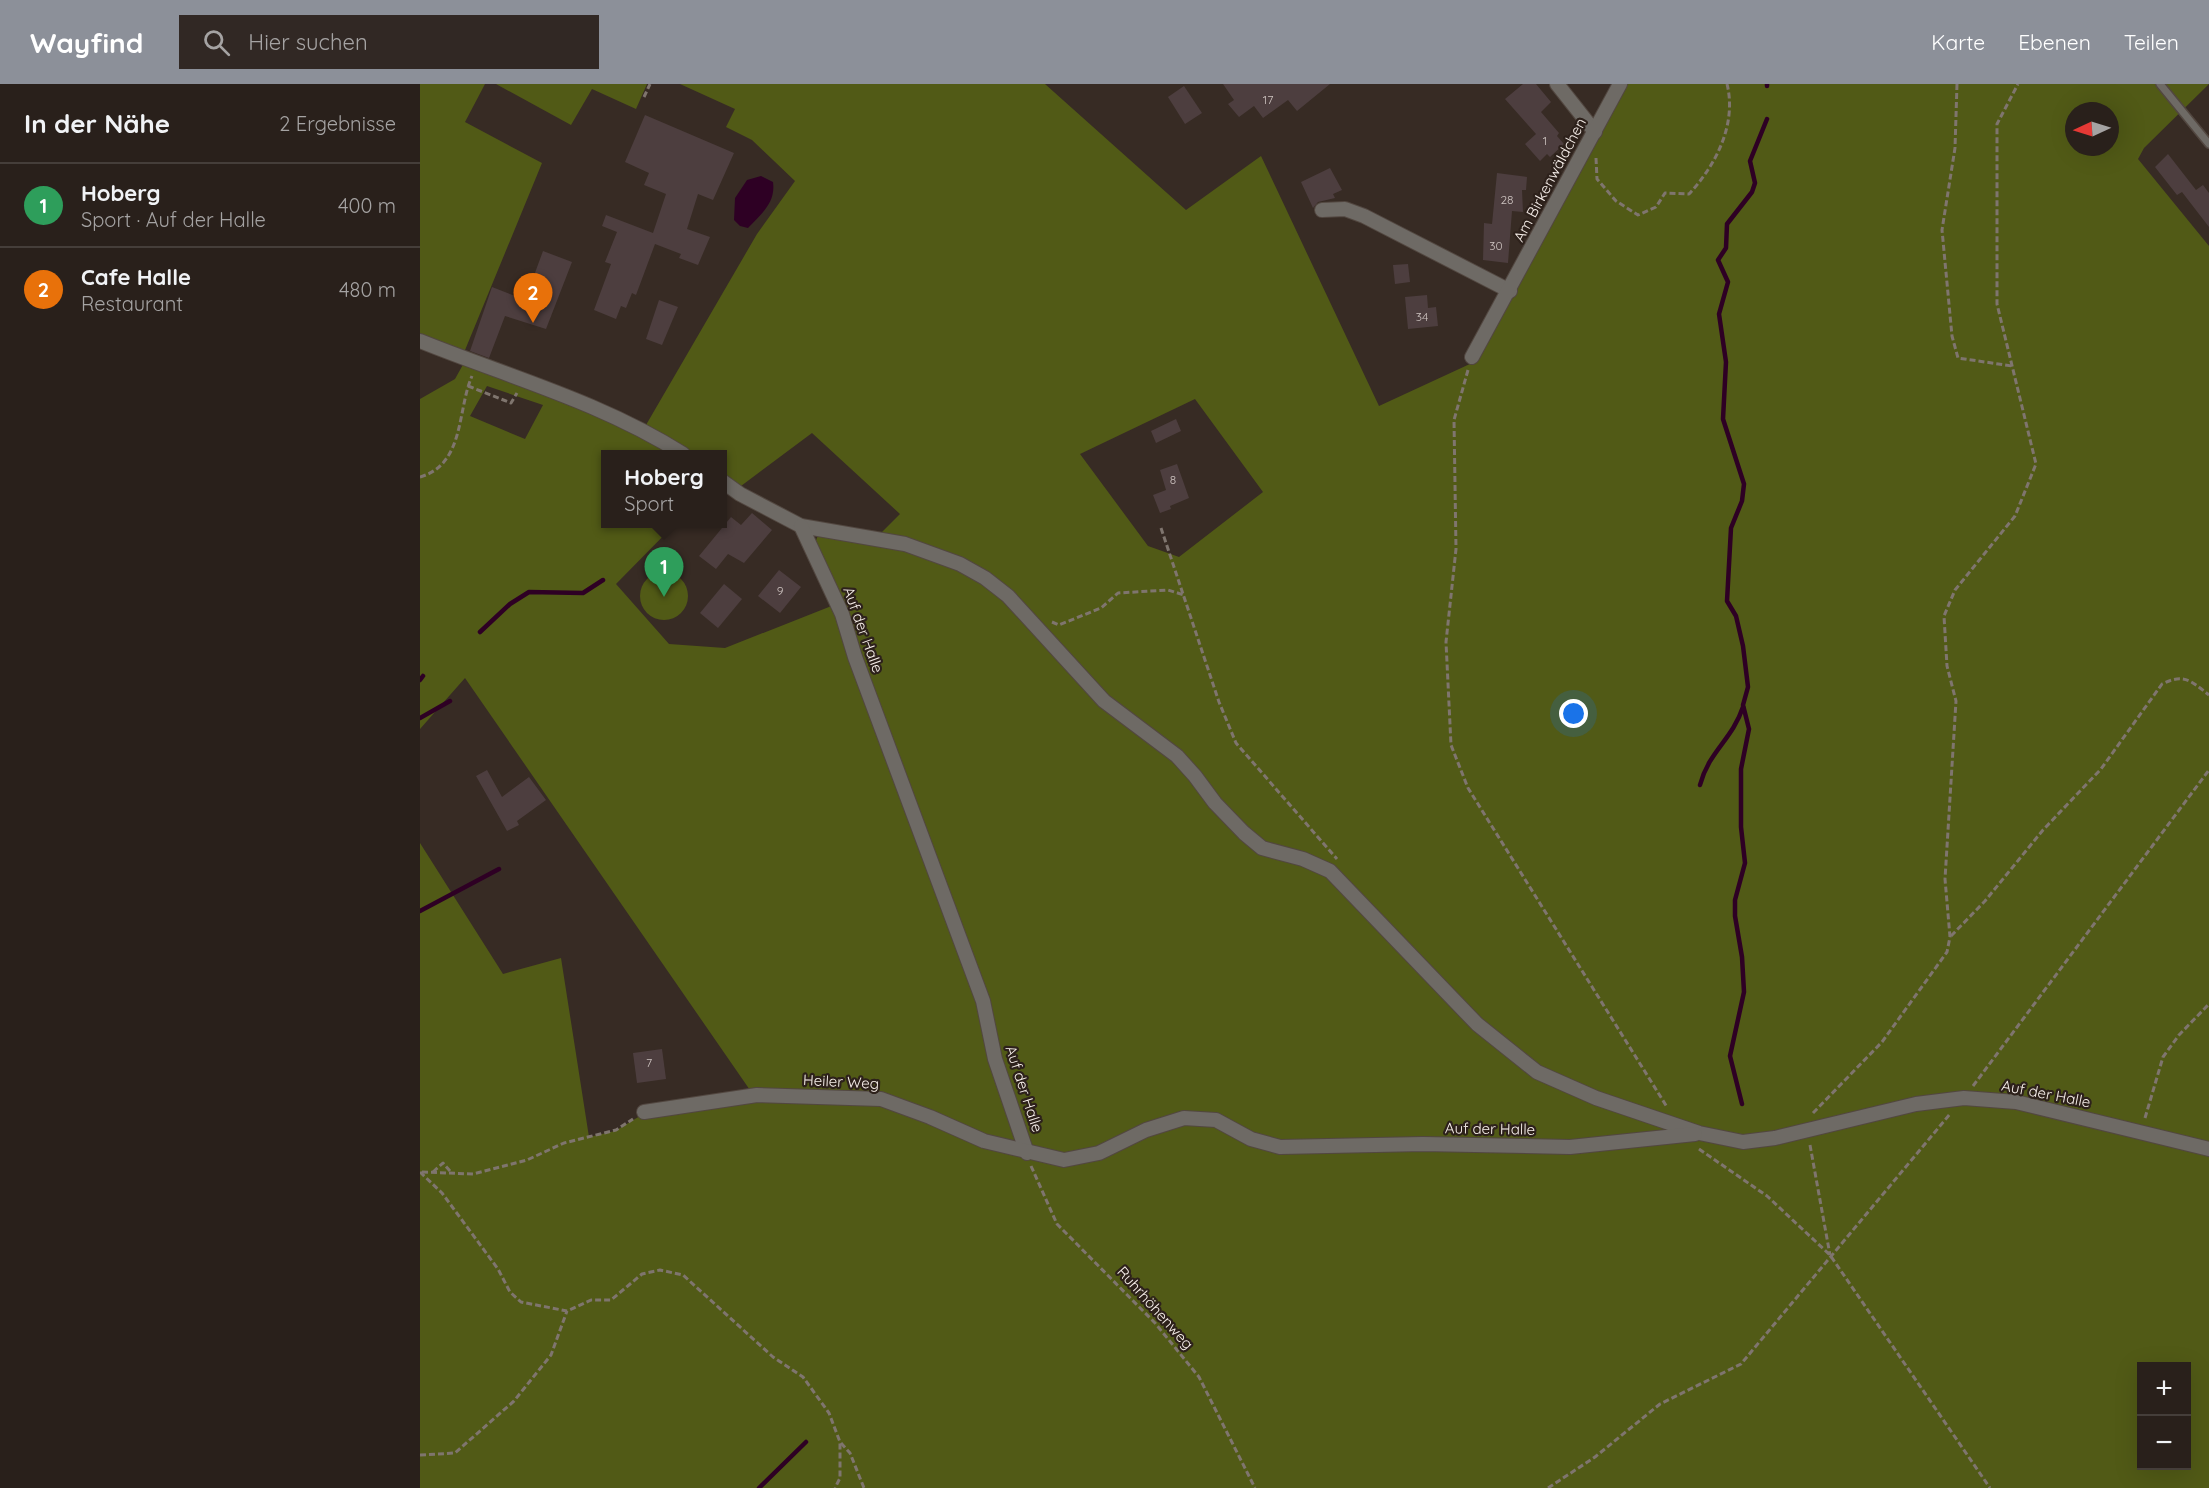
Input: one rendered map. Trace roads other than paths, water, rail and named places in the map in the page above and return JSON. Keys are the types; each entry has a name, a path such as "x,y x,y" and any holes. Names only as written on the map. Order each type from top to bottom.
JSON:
{"street":[{"path":"1557,84 1595,132"},
{"name":"Am Birkenwäldchen","path":"1472,357 1510,291 1620,84"},
{"path":"1322,210 1346,209 1364,216 1510,291"},
{"path":"420,341 525,379 627,422 676,450"},
{"name":"Auf der Halle","path":"727,484 740,494 801,526 904,544 960,564 985,578 1008,596 1104,701 1177,756 1215,803 1244,833 1262,848 1282,856 1303,860 1330,872 1477,1024 1537,1072 1679,1131"},
{"name":"Auf der Halle","path":"801,526 842,614 855,657 979,991 995,1059 1027,1153 1064,1160 1099,1153 1146,1130 1184,1118 1216,1120 1251,1139 1280,1147 1423,1144 1570,1147 1679,1131 1743,1142 1807,1130 1916,1104 1964,1098 2016,1102 2209,1149"},
{"name":"Heiler Weg","path":"644,1112 757,1095 881,1099 930,1117 984,1141 1027,1153"}],"lane":[{"path":"2160,84 2209,144"}],"waterway":[{"path":"1742,1104 1730,1056 1744,992 1735,900 1745,863 1741,827 1741,769 1749,729 1743,705 1748,687 1743,646 1736,616 1727,601 1731,528 1742,501 1744,484 1723,419 1726,362 1719,314 1728,282 1718,260 1726,248 1727,224 1752,192 1755,183 1750,161 1767,119"},
{"path":"480,632 510,604 529,592 583,593 603,580"},
{"path":"420,680 423,676"},
{"path":"420,718 450,701"},
{"path":"1700,785 1709,763 1733,728 1743,707"},
{"path":"420,911 499,869"},
{"path":"759,1488 806,1442"}],"place":[{"name":"Cafe Halle","path":"533,323"},
{"name":"Hoberg","path":"664,597"}]}
